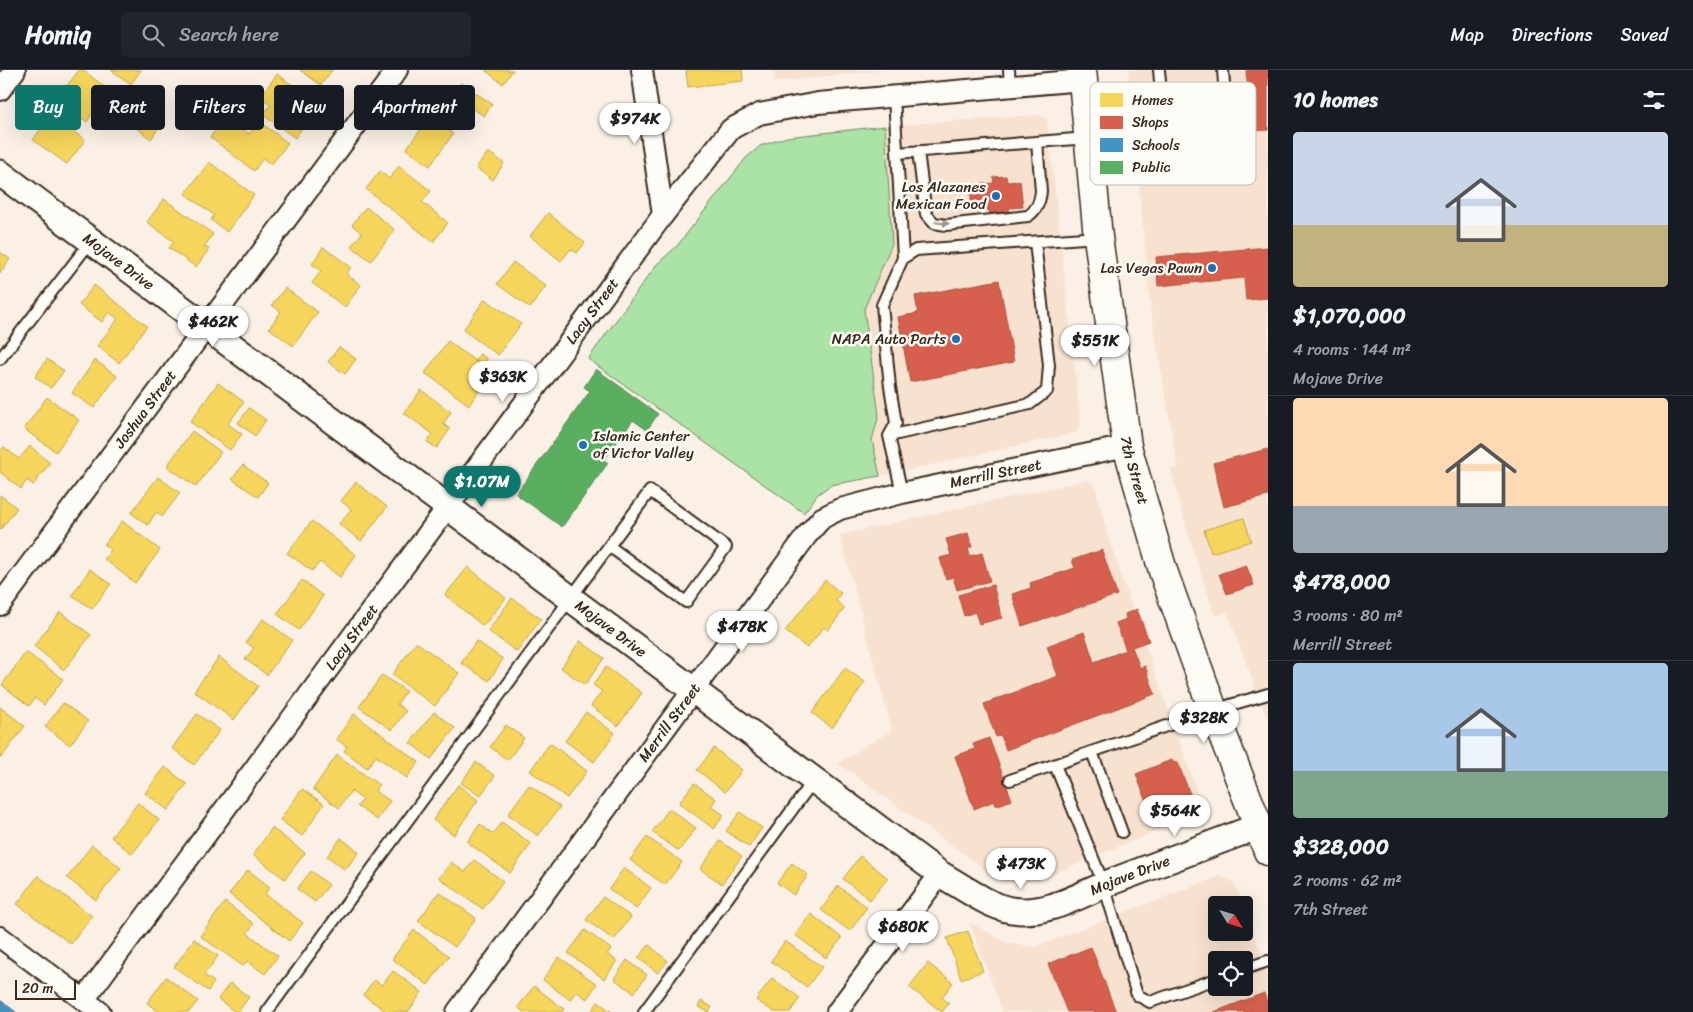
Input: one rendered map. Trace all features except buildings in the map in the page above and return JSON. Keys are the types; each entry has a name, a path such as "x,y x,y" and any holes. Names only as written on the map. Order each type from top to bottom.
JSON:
{"main road":[{"name":"7th Street","path":"1083,75 1090,156"},
{"name":"7th Street","path":"1093,185 1098,238 1127,446 1163,571 1213,710 1265,833"}],"street":[{"path":"0,90 15,70"},
{"name":"Joshua Street","path":"0,605 397,70"},
{"path":"642,70 663,215"},
{"name":"Lacy Street","path":"84,1000 663,215 731,129 759,114 818,103 894,96 1010,78 1083,75"},
{"name":"Mojave Drive","path":"0,173 940,874 992,904 1010,910 1033,911 1060,904 1104,885 1265,833"},
{"name":"Merrill Street","path":"457,1012 807,535 822,518 840,509 902,493 1127,446"},
{"path":"837,1012 940,874"},
{"path":"0,937 100,1012"}],"lane":[{"path":"894,96 903,258 882,304 890,387 896,423 889,436 902,493"},
{"path":"897,153 1037,142 1088,135"},
{"path":"918,151 926,214 934,223 946,225 1028,216 1033,212 1040,199 1041,191 1037,142"},
{"path":"903,258 916,250 1098,238"},
{"path":"0,359 90,241"},
{"path":"889,436 1030,404 1047,391 1049,365 1035,242"},
{"path":"267,1012 609,546 650,491 726,547 686,602 609,546"},
{"path":"1010,780 1213,710 1268,694"},
{"path":"1092,752 1122,832"},
{"path":"1054,765 1104,885 1137,995 1150,1002 1208,982"},
{"path":"644,1012 814,780"},
{"path":"1253,966 1268,961"}],"shaded area":[{"path":"774,70 884,70 775,82"},
{"path":"1128,70 1268,70 1268,721 1227,612 1215,616 1186,527 1171,470 1178,468 1151,312 1139,185 1256,185 1256,82 1129,82"},
{"path":"1038,115 1047,119 1081,425 1075,433 880,476 872,440 879,415 864,309 892,244 885,126"},
{"path":"1087,480 1095,486 1108,536 1130,602 1204,811 1036,881 1006,882 994,876 838,763 892,730 840,535"},
{"path":"1220,876 1234,882 1239,896 1208,896 1208,941 1253,941 1253,932 1268,972 1268,1012 1003,1012 970,923 1008,943 1035,947"}],"green space":[{"path":"885,126 892,244 864,309 879,415 872,440 880,476 831,485 818,494 804,513 588,359 657,264 677,246 746,158 760,146 787,137"}],"place":[{"name":"Los Alazanes Mexican Food","path":"996,196"},
{"name":"Las Vegas Pawn","path":"1212,268"},
{"name":"NAPA Auto Parts","path":"956,339"},
{"name":"Islamic Center of Victor Valley","path":"583,445"}]}
